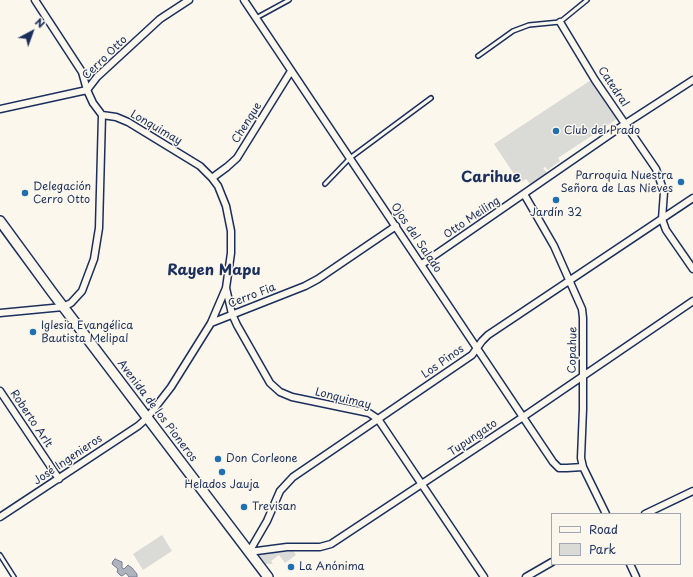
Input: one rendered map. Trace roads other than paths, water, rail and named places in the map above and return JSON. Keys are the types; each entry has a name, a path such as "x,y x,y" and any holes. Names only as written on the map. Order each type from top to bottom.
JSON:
{"main road":[{"name":"Avenida de los Pioneros","path":"0,221 146,418 268,577"}],"street":[{"path":"0,313 63,307 77,298 82,291 94,259 100,214 102,115 93,103 87,90 82,72 35,0"},
{"name":"Cerro Otto","path":"0,109 87,90 98,77 160,19 189,0"},
{"name":"Ojos del Salado","path":"244,0 553,462 559,468 583,467"},
{"name":"Catedral","path":"560,22 595,80 656,169 664,192 662,219"},
{"name":"Chenque","path":"212,178 237,158 291,71"},
{"name":"Otto Meiling","path":"422,264 625,124 693,80"},
{"name":"Lonquimay","path":"102,115 116,117 128,122 200,166 218,186 226,206 231,230 231,253 226,288 212,323"},
{"name":"Copahue","path":"524,194 554,246 582,309 583,409 581,458 583,467 606,513"},
{"name":"Los Pinos","path":"249,552 267,521 280,491 293,477 472,355 482,340 488,335 693,198"},
{"path":"662,219 666,230 693,269"},
{"name":"Cerro Fia","path":"212,323 305,286 318,279 396,226"},
{"name":"Lonquimay","path":"226,288 232,314 270,383 280,392 292,397 369,414 378,419 484,577"},
{"name":"Tupungato","path":"249,552 286,547 320,547 330,544 523,417 582,375 693,301"},
{"path":"146,418 171,386 212,323"},
{"name":"Roberto Arlt","path":"0,391 59,479"},
{"name":"José Ingenieros","path":"0,517 138,426 146,418"},
{"path":"647,513 693,491"},
{"path":"526,577 551,563"},
{"path":"630,565 636,577"}],"lane":[{"path":"256,18 289,0"},
{"path":"478,56 513,31 528,25 560,22 587,0"},
{"path":"325,184 350,158 430,98"},
{"path":"0,555 14,577"}],"place":[{"name":"Club del Prado","path":"556,131"},
{"name":"Parroquia Nuestra Señora de Las Nieves","path":"681,182"},
{"name":"Delegación Cerro Otto","path":"25,193"},
{"name":"Jardín 32","path":"556,200"},
{"name":"Iglesia Evangélica Bautista Melipal","path":"33,332"},
{"name":"Don Corleone","path":"218,459"},
{"name":"Helados Jauja","path":"222,472"},
{"name":"Trevisan","path":"244,507"},
{"name":"La Anónima","path":"291,567"}],"district":[{"name":"Carihue","path":"491,178"},
{"name":"Rayen Mapu","path":"214,271"}]}
